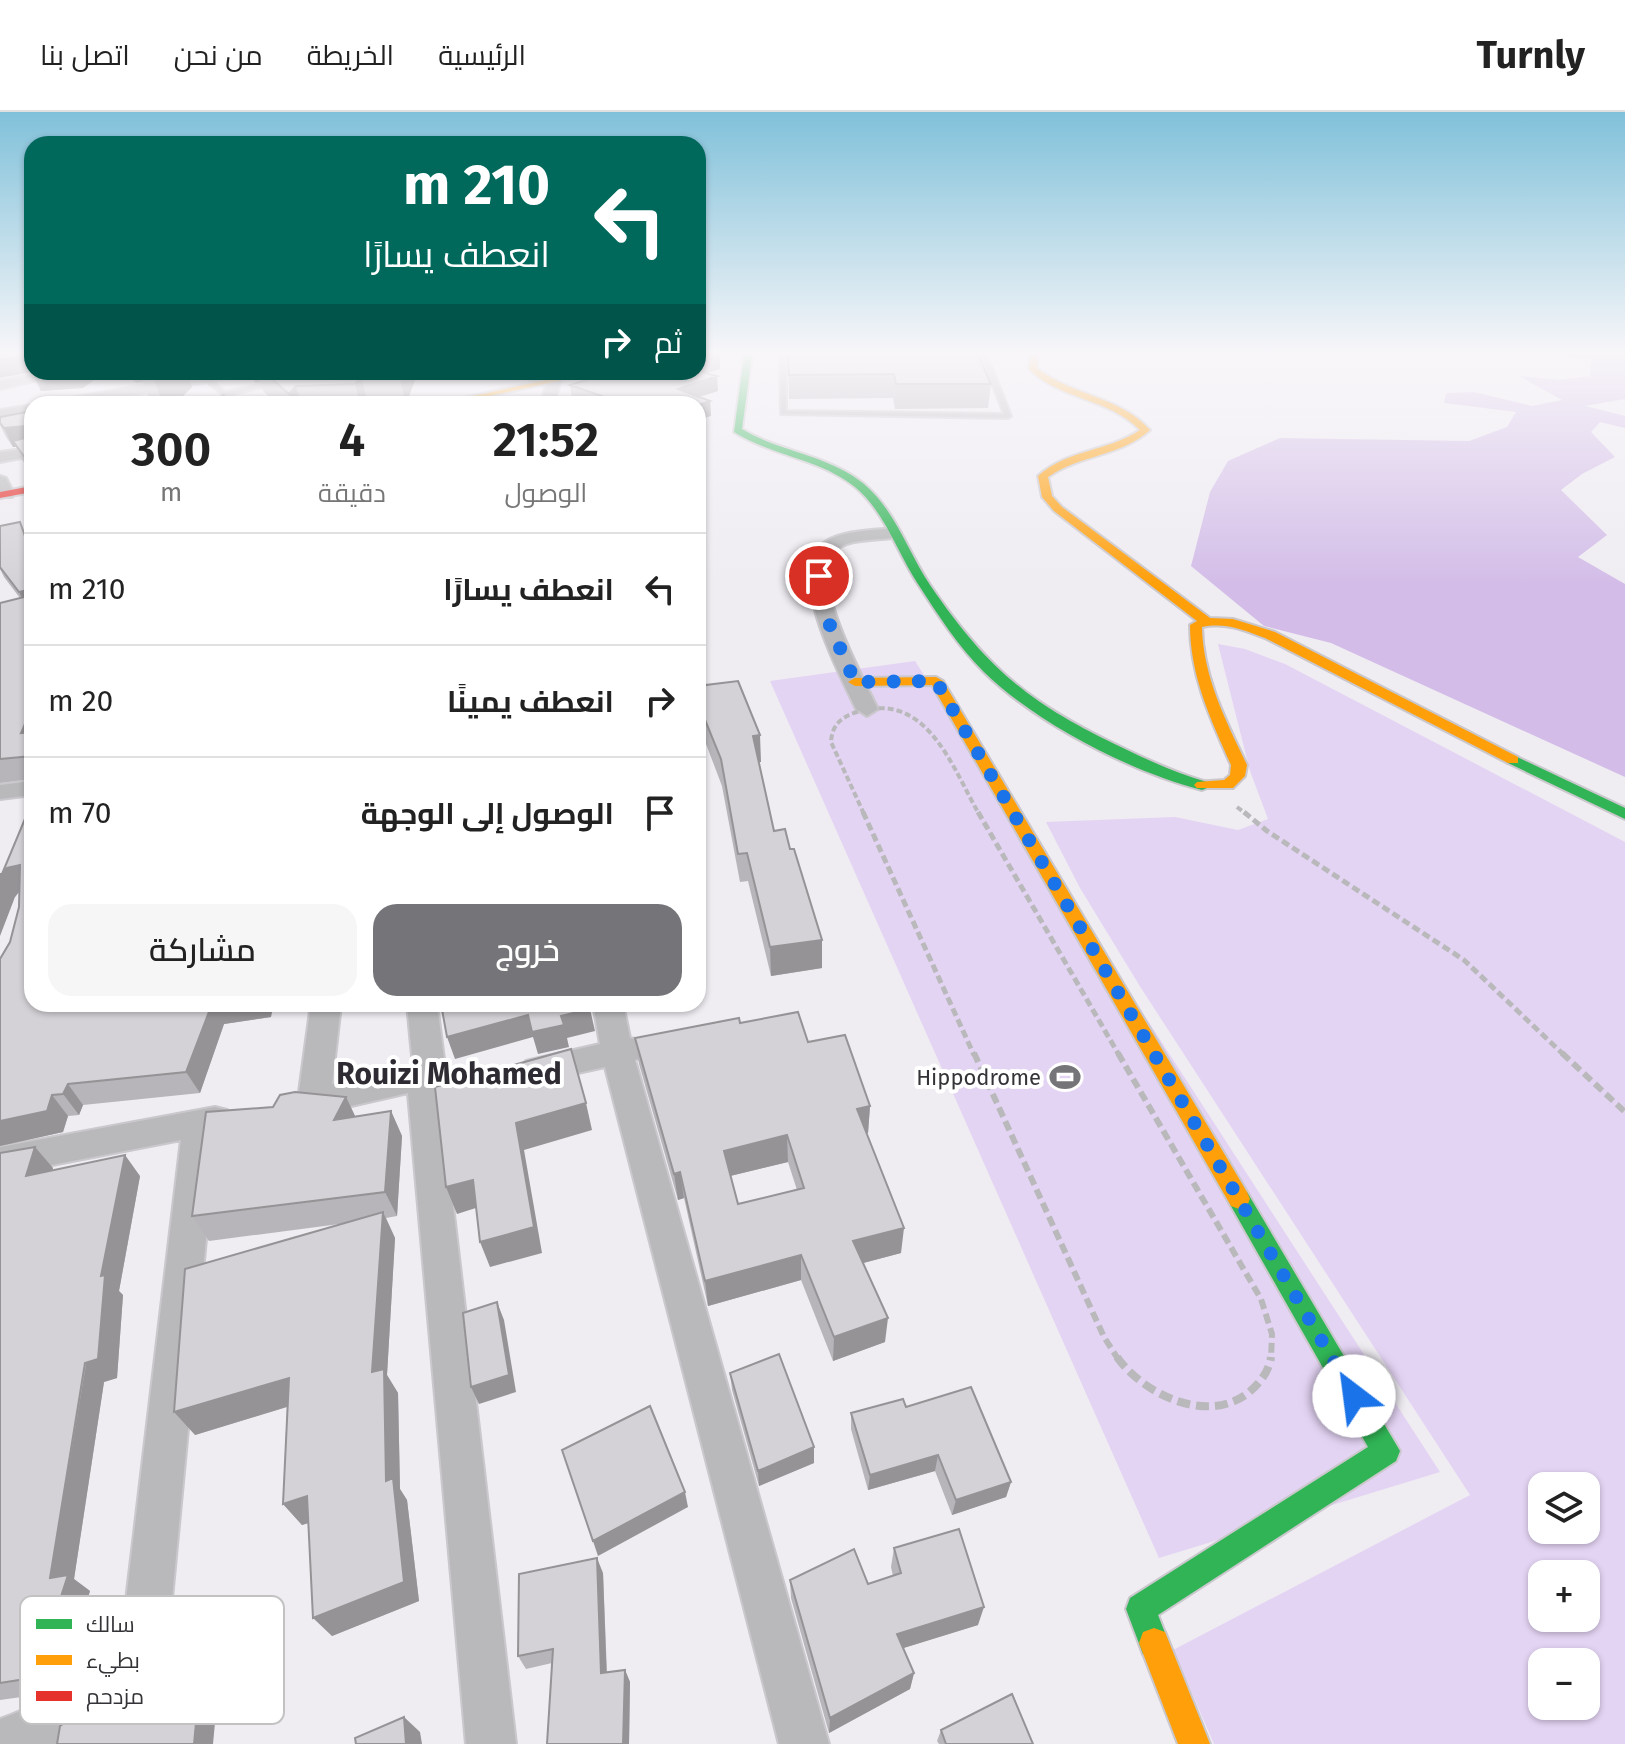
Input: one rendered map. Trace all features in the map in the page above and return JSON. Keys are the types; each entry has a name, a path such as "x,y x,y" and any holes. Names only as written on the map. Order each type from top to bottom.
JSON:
{"main road":[{"path":"739,431 755,442 826,467 851,480 871,500 920,578 989,670 1024,697 1080,732 1179,780 1214,788 1228,785 1237,776 1239,765 1199,656 1194,632 1196,625 1206,621 1232,622 1270,635 1469,739 1625,814"},
{"path":"1143,431 1130,440 1052,465 1043,476 1047,497 1058,509 1206,621"},
{"path":"2,490 24,489"},
{"path":"855,682 936,681 1386,1451 1141,1609 1194,1744"}],"street":[{"path":"0,457 24,453"},
{"path":"867,709 823,603 820,562 823,553 833,545 892,533"},
{"path":"0,792 24,789"},
{"path":"314,1102 325,1012"},
{"path":"423,1012 436,1086 491,1744"},
{"path":"609,1012 617,1053 804,1744"},
{"path":"513,1075 662,1043"},
{"path":"0,1161 314,1102 436,1086"},
{"path":"149,1596 200,1123"},
{"path":"1,1744 57,1724"}],"path":[{"path":"867,709 899,711 917,718 929,728 1261,1299 1271,1320 1275,1342 1272,1362 1263,1381 1248,1395 1229,1403 1205,1406 1168,1397 1134,1377 1104,1337 831,742 831,730 835,724 848,715 867,709"},
{"path":"1214,788 1267,831 1464,960 1625,1112"}],"shaded area":[{"path":"1496,431 1592,431 1615,457 1582,474 1561,490 1607,535 1578,557 1625,584 1625,777 1331,643 1264,626 1191,566 1210,492 1228,461 1280,438 1469,441"},
{"path":"1218,644 1245,649 1285,664 1625,842 1625,1744 1214,1744 1173,1650 1470,1495 1141,988 1080,888 1046,822 1175,817 1238,830 1268,819 1250,771"},
{"name":"Hippodrome","path":"915,661 1440,1472 1159,1558 770,681"}],"building":[{"path":"24,438 24,456 13,441"},
{"path":"20,522 24,533 24,591 19,592 0,567 0,526"},
{"path":"24,597 24,726 21,733 24,733 24,757 0,759 0,603"},
{"path":"738,681 760,735 753,736 774,831 785,829 790,849 794,849 822,940 770,947 747,853 738,854 721,759 706,722 706,685"},
{"path":"24,821 24,1012 209,1012 186,1072 68,1084 63,1094 52,1095 47,1111 0,1121 0,959 10,942 19,907 20,865 7,868 0,878"},
{"path":"442,1012 578,1012 561,1016 564,1025 532,1032 528,1015 447,1037"},
{"path":"798,1012 808,1042 845,1035 870,1106 857,1109 904,1228 853,1241 888,1318 834,1337 801,1255 705,1281 680,1172 674,1174 635,1038 739,1018 740,1023","holes":["787,1135 804,1188 738,1204 724,1151"]},
{"path":"571,1049 586,1103 516,1123 534,1227 480,1242 473,1180 446,1187 435,1087"},
{"path":"295,1092 346,1097 334,1120 391,1111 385,1192 192,1216 206,1112 273,1107 280,1095"},
{"path":"35,1147 26,1176 125,1155 101,1276 105,1275 98,1359 85,1363 50,1578 68,1575 61,1596 20,1596 20,1680 0,1683 0,1153"},
{"path":"383,1212 372,1372 384,1369 386,1481 393,1478 404,1582 313,1618 307,1496 283,1504 289,1378 174,1412 185,1269"},
{"path":"497,1302 509,1375 471,1387 463,1313"},
{"path":"779,1354 814,1447 758,1471 730,1373"},
{"path":"971,1387 1011,1482 956,1500 938,1455 870,1475 851,1413 903,1399 906,1407"},
{"path":"650,1406 685,1492 593,1541 562,1450"},
{"path":"959,1529 984,1607 897,1634 914,1673 830,1718 790,1580 854,1549 868,1584 901,1573 894,1548"},
{"path":"597,1558 601,1673 625,1670 623,1744 547,1744 553,1649 518,1656 519,1574"},
{"path":"1012,1694 1033,1744 946,1744 941,1730"},
{"path":"404,1717 406,1744 356,1744 355,1738"},
{"path":"196,1724 194,1744 57,1744 60,1726"}],"traffic: fast":[{"path":"739,431 767,446 830,468 859,485 878,506 922,582 971,649 1019,695 1105,745 1152,768 1202,785"},
{"path":"1513,760 1625,814"},
{"path":"1154,1643 1141,1609 1386,1451 1239,1199"}],"traffic: slow":[{"path":"1143,431 1121,444 1068,462 1043,476 1047,497 1058,509 1206,621"},
{"path":"1202,785 1228,785 1237,776 1239,765 1209,697 1199,661 1196,625 1215,621 1233,623 1270,635 1513,760"},
{"path":"855,682 936,681 1239,1199"},
{"path":"1154,1643 1194,1744"}],"traffic: jam":[{"path":"0,495 24,490"}],"place":[{"name":"Hippodrome","path":"1065,1077"}],"district":[{"name":"Rouizi Mohamed","path":"449,1074"}],"route":[{"path":"819,576 829,623 855,682 936,681 1354,1396"}]}
